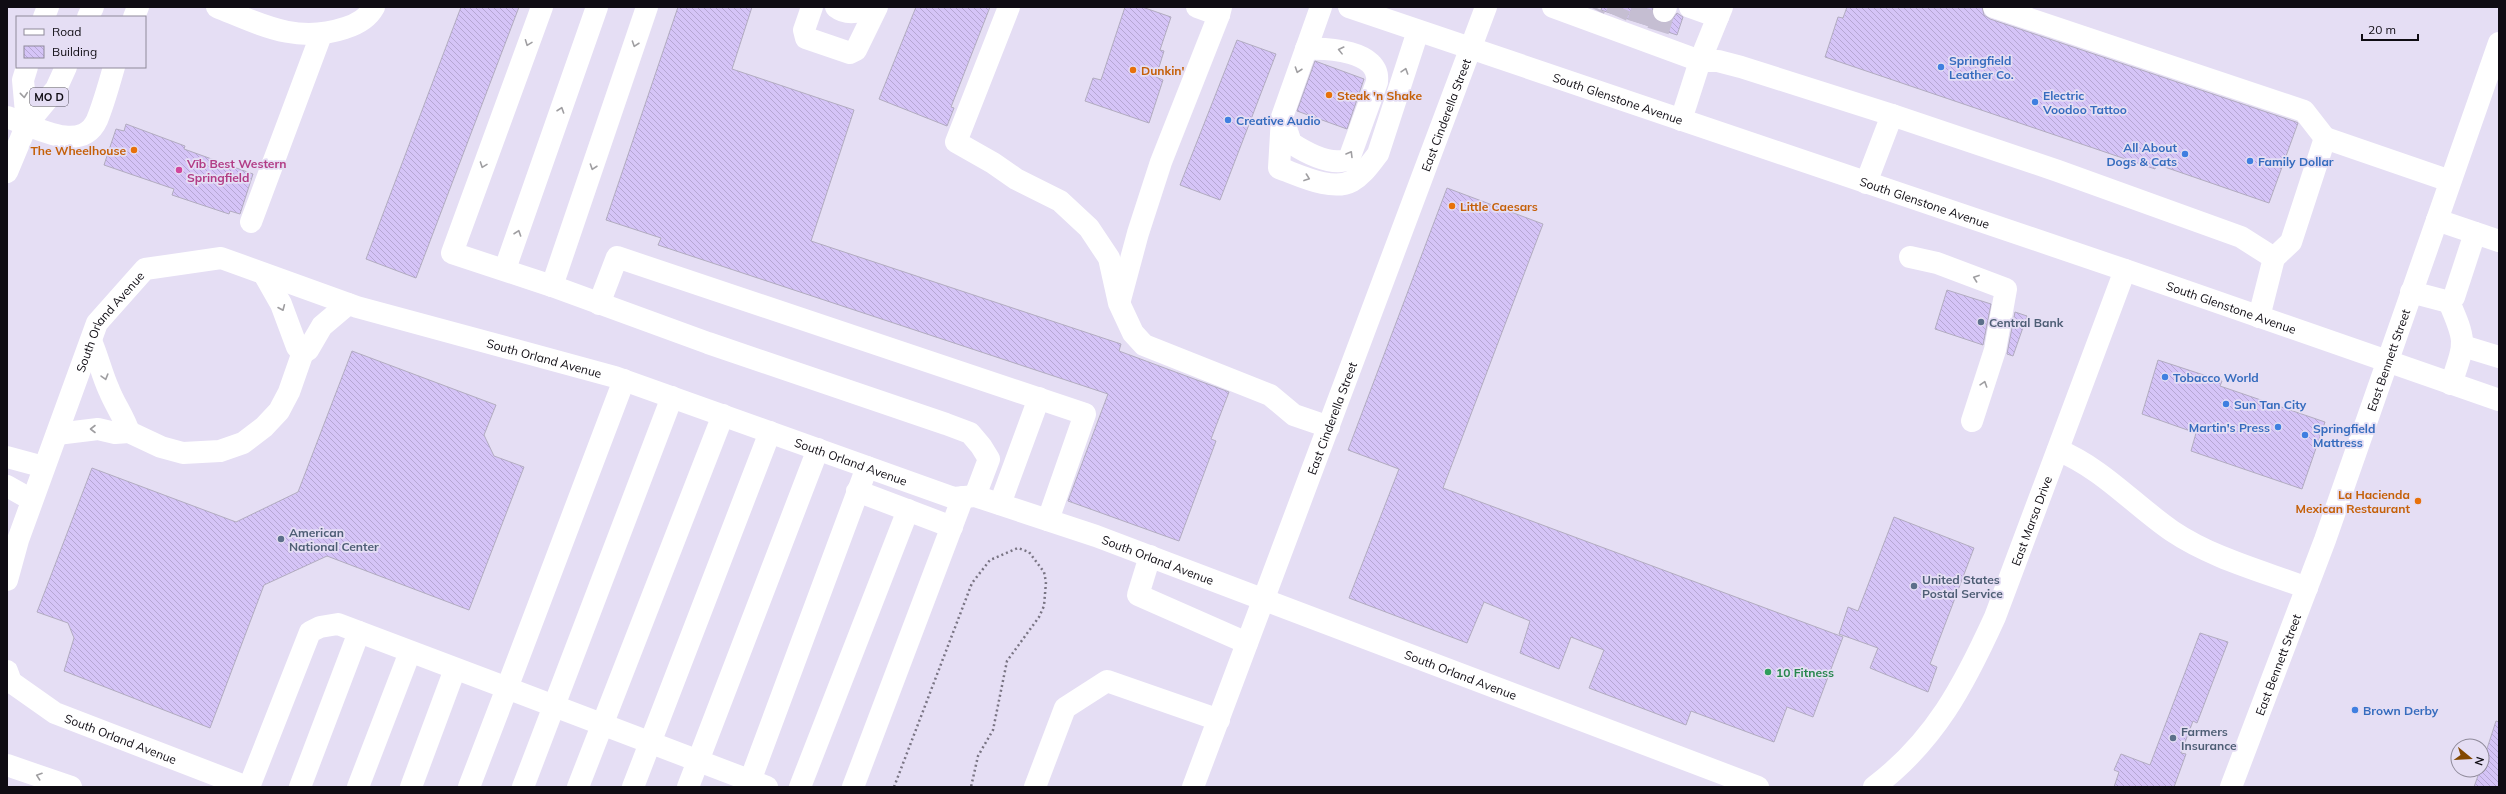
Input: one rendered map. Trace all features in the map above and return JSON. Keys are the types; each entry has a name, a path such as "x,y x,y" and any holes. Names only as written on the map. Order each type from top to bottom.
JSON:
{"street":[{"path":"88,16 93,7"},
{"path":"217,7 272,29 299,35 321,35 353,26 370,15 374,7"},
{"path":"542,7 452,253 505,269 599,304 970,433 982,446 989,459 1013,468"},
{"path":"505,269 597,7"},
{"path":"552,286 647,7"},
{"path":"812,7 804,30 806,38 850,53 856,50 873,9"},
{"path":"836,7 846,12 855,13 873,9"},
{"path":"1009,7 956,142 993,162 1016,180 1060,200 1089,228 1109,258 1119,303 1133,333 1144,345 1270,395 1294,415 1328,427"},
{"path":"1119,303 1138,233 1161,162 1220,11 1198,7"},
{"path":"1321,7 1282,117 1280,168 1314,180 1333,184 1351,182 1364,172 1378,154 1418,31"},
{"name":"South Glenstone Avenue","path":"1349,7 2125,270 2499,400"},
{"name":"East Cinderella Street","path":"1193,787 1486,7"},
{"path":"1681,120 1700,61 1720,12 1690,7"},
{"path":"1994,7 2304,111 2325,138 2450,181"},
{"path":"1565,9 1592,15 1635,30 1660,23 1700,61 1718,61 1741,67 1892,115 2058,171 2241,237 2274,258"},
{"path":"251,222 321,35"},
{"name":"East Bennett Street","path":"2231,787 2307,588 2388,362 2499,43"},
{"path":"1306,49 1335,49 1349,52 1367,62 1396,100"},
{"name":"MO D","path":"7,172 23,80 27,68"},
{"name":"MO D","path":"17,121 56,89 66,68"},
{"path":"17,121 62,137 78,137 88,133 97,120 114,68"},
{"path":"1282,117 1290,143 1321,157 1338,161 1349,159 1378,76"},
{"path":"1866,183 1892,115"},
{"path":"2259,317 2274,258 2291,242 2325,138"},
{"path":"2437,220 2499,241"},
{"path":"2449,302 2454,297 2475,233"},
{"path":"599,304 616,257 1085,414 1048,520"},
{"path":"1910,257 1937,263 2006,289 1995,350 1972,421"},
{"name":"South Orland Avenue","path":"7,580 18,540 32,500 97,323 145,269 221,258 348,304 624,380 954,498 969,496 1000,504 1048,520 1150,556 1264,600 1313,616 1758,787"},
{"name":"East Marsa Drive","path":"1874,787 1899,766 1926,739 1953,702 1968,674 1995,617 2125,270"},
{"path":"264,274 281,304 297,347 303,352"},
{"path":"2412,292 2449,302"},
{"path":"2449,302 2462,331 2464,346 2452,384"},
{"path":"57,434 98,429 115,433 129,432 161,447 183,453 220,451 243,443 264,427 279,411 289,392 303,352 308,350 322,326 348,304"},
{"path":"91,341 101,364 108,388 125,418 129,432"},
{"path":"2464,346 2499,357"},
{"path":"470,787 624,380"},
{"path":"523,787 672,397"},
{"path":"1000,504 1039,398"},
{"path":"578,787 723,415"},
{"path":"633,787 770,432"},
{"path":"688,787 818,449"},
{"path":"2058,450 2100,472 2155,518 2185,539 2218,554 2307,588"},
{"path":"7,457 44,468"},
{"path":"853,787 952,527 989,459"},
{"path":"248,787 310,632 320,627 338,624 650,742 751,783 867,467"},
{"path":"7,486 32,500"},
{"path":"857,491 952,527"},
{"path":"800,787 908,510"},
{"path":"1150,556 1138,595 1247,643"},
{"path":"300,787 359,632"},
{"path":"358,787 410,652"},
{"path":"411,787 455,668"},
{"name":"South Orland Avenue","path":"7,671 11,682 55,713 248,787"},
{"path":"1035,787 1065,708 1107,681 1219,720"},
{"path":"7,765 71,787"}],"path":[{"path":"894,787 972,583 990,560 1018,548 1029,552 1044,572 1046,582 1044,606 1040,617 1007,661 993,730 978,756 971,787"}],"building":[{"path":"461,7 519,7 416,278 366,259"},
{"path":"678,7 752,7 732,69 854,110 811,241 1121,344 1119,351 1229,392 1211,439 1216,441 1179,541 1068,501 1108,394 658,245 661,238 606,220"},
{"path":"916,7 990,7 951,107 954,108 947,126 879,99"},
{"name":"Dunkin'","path":"1125,7 1142,7 1171,17 1160,50 1164,51 1156,77 1163,80 1149,123 1085,101 1093,78 1101,80"},
{"path":"1602,7 1652,7 1654,18 1664,23 1671,21 1677,13 1683,17 1677,35 1601,10"},
{"path":"1847,7 1982,7 1984,15 1990,19 2298,123 2269,203 2156,164 2155,169 1825,57 1838,17 1843,18"},
{"name":"Creative Audio","path":"1237,40 1276,54 1220,200 1180,185"},
{"name":"Steak 'n Shake","path":"1315,61 1364,79 1347,129 1297,111"},
{"name":"Vīb Best Western Springfield","path":"126,124 185,146 184,149 253,174 240,214 230,211 229,214 172,195 174,189 104,165 116,129 124,131"},
{"path":"1447,188 1543,224 1443,488 1843,637 1813,717 1787,707 1774,742 1691,711 1686,725 1589,688 1604,650 1571,637 1559,669 1520,653 1530,621 1484,602 1467,643 1349,598 1399,469 1348,450"},
{"path":"1947,290 1991,304 1983,345 1935,329"},
{"path":"2015,312 2027,316 2013,356 2007,354"},
{"name":"American National Center","path":"352,351 496,405 484,435 494,456 524,467 469,610 327,556 264,585 210,728 64,671 74,638 68,623 37,612 92,468 236,522 298,492"},
{"path":"2158,360 2222,381 2220,386 2325,422 2302,489 2191,451 2196,433 2142,414"},
{"name":"United States Postal Service","path":"1894,517 1974,548 1930,664 1937,667 1928,692 1870,668 1878,648 1839,634 1848,607 1858,611"},
{"path":"2200,633 2228,642 2197,723 2193,721 2181,753 2186,754 2174,787 2114,787 2119,772 2114,770 2121,754 2150,765"},
{"path":"2496,721 2499,722 2499,787 2474,787 2477,778 2490,778 2490,739"}],"tunnel":[{"path":"1616,16 1620,7"},
{"path":"1638,23 1643,7"},
{"path":"1658,31 1664,11"}],"place":[{"name":"Springfield Leather Co.","path":"1941,67"},
{"name":"Dunkin'","path":"1133,70"},
{"name":"Steak 'n Shake","path":"1329,95"},
{"name":"Electric Voodoo Tattoo","path":"2035,102"},
{"name":"Creative Audio","path":"1228,120"},
{"name":"The Wheelhouse","path":"134,150"},
{"name":"All About Dogs & Cats","path":"2185,154"},
{"name":"Family Dollar","path":"2250,161"},
{"name":"Vīb Best Western Springfield","path":"179,170"},
{"name":"Little Caesars","path":"1452,206"},
{"name":"Central Bank","path":"1981,322"},
{"name":"Tobacco World","path":"2165,377"},
{"name":"Sun Tan City","path":"2226,404"},
{"name":"Martin's Press","path":"2278,427"},
{"name":"Springfield Mattress","path":"2305,435"},
{"name":"La Hacienda Mexican Restaurant","path":"2418,501"},
{"name":"American National Center","path":"281,539"},
{"name":"United States Postal Service","path":"1914,586"},
{"name":"10 Fitness","path":"1768,672"},
{"name":"Brown Derby","path":"2355,710"},
{"name":"Farmers Insurance","path":"2173,738"}]}
